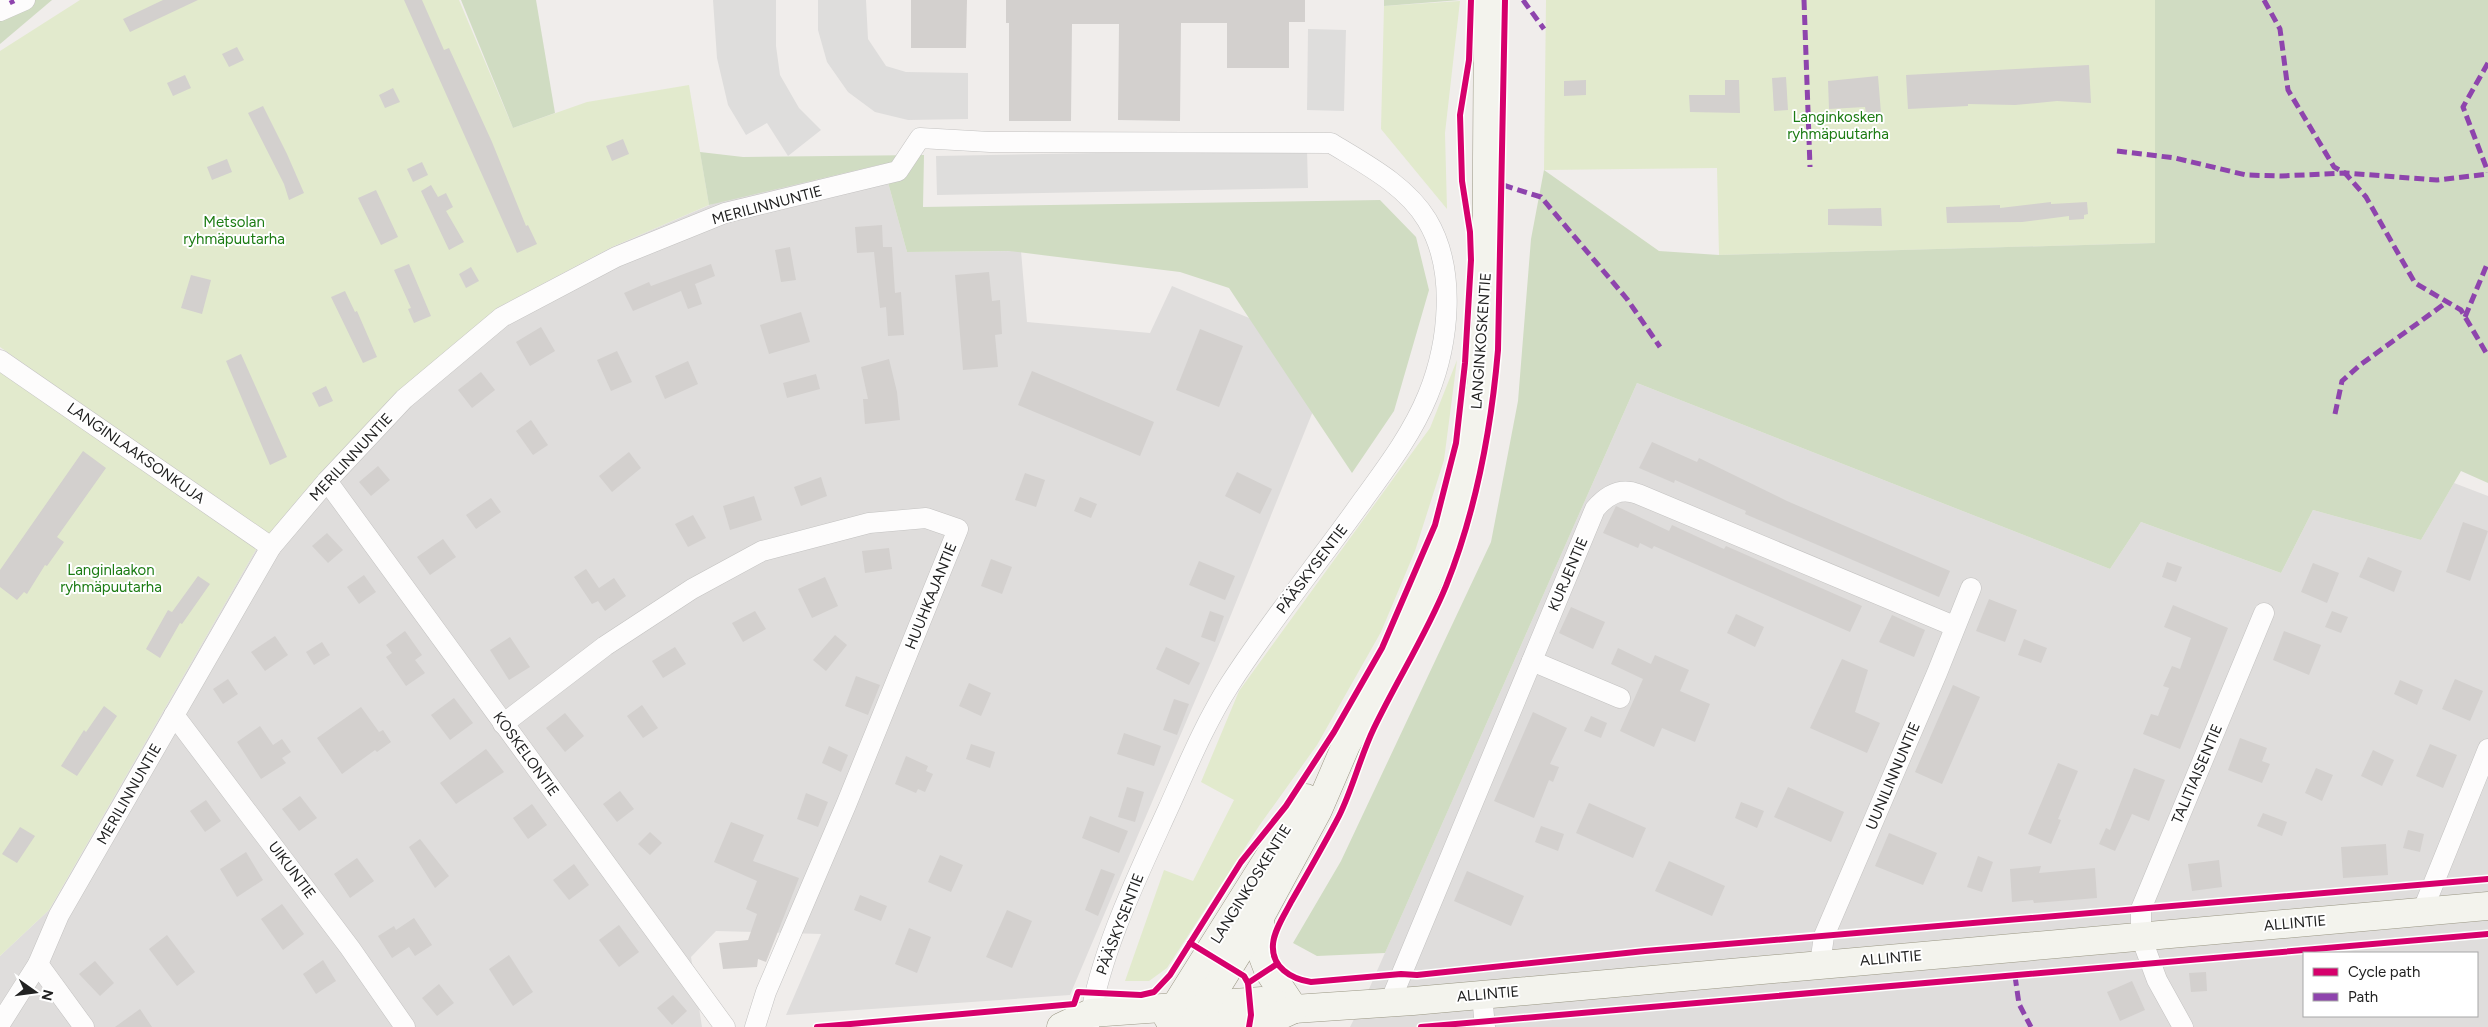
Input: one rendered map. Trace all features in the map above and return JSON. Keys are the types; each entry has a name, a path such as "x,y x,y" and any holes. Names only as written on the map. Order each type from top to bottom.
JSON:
{"street":[{"path":"0,11 25,0"},
{"name":"LANGINKOSKENTIE","path":"1205,1020 1318,810 1346,745 1402,640 1441,551 1457,500 1472,440 1481,386 1486,318 1488,0"},
{"name":"PÄÄSKYSENTIE","path":"920,138 990,142 1332,143 1374,170 1403,192 1426,220 1441,254 1446,295 1443,344 1428,394 1404,443 1344,527 1278,614 1229,686 1189,762 1144,863 1093,993 1090,1020"},
{"name":"MERILINNUNTIE","path":"0,1024 38,964 59,915 271,547 327,481 404,399 502,317 616,257 725,213 898,171 920,138"},
{"name":"LANGINLAAKSONKUJA","path":"0,360 271,547"},
{"name":"KOSKELONTIE","path":"327,481 725,1027"},
{"name":"KURJENTIE","path":"1390,1002 1595,509 1612,494 1626,490 1954,626"},
{"name":"HUUHKAJANTIE","path":"503,724 605,646 692,589 762,551 869,523 926,518 958,529 846,805 766,992 755,1027"},
{"name":"UUNILINNUNTIE","path":"1820,964 1824,936 1938,672 1954,626 1971,588"},
{"name":"TALITIAISENTIE","path":"2140,936 2141,909 2264,613"},
{"path":"1532,660 1620,698"},
{"name":"UIKUNTIE","path":"174,715 350,948 405,1027"},
{"name":"LANGINKOSKENTIE","path":"1168,1017 1303,802 1346,745"},
{"path":"2422,912 2488,749"},
{"name":"ALLINTIE","path":"1061,1027 1090,1020 1168,1017 1205,1020 1262,1001 1294,1009 1482,995 2488,906"},
{"path":"1260,916 1262,954 1268,970 1294,1009"},
{"path":"2140,936 2157,980 2184,1027"},
{"path":"38,964 84,1027"},
{"path":"1482,995 1485,1027"}],"shaded area":[{"path":"713,0 776,0 776,46 780,75 799,108 821,130 788,156 767,123 746,135 728,105 717,58"},
{"path":"818,0 866,0 868,39 886,66 906,72 968,73 968,119 908,120 875,112 848,92 827,62 818,30"},
{"path":"1308,29 1346,30 1344,111 1307,110"},
{"path":"1307,149 1308,188 937,195 936,156"},
{"path":"883,164 907,252 1021,251 1027,322 1150,333 1172,286 1336,354 1220,642 1070,995 786,1015 821,934 716,931 691,957 702,1027 0,1027 0,956 49,910 258,546 320,473 401,389 497,308 612,247 717,202"},
{"path":"1637,383 2110,569 2141,522 2281,573 2313,510 2421,540 2454,483 2488,496 2488,1027 1350,1027 1369,989"}],"green space":[{"path":"0,0 52,0 0,44"},
{"name":"Metsolan ryhmäpuutarha","path":"80,0 459,0 513,128 587,102 689,85 709,205 612,247 497,308 401,389 320,473 267,536 0,347 0,51"},
{"path":"461,0 536,0 555,113 513,128"},
{"path":"1384,0 1460,0 1384,6"},
{"name":"Langinkosken ryhmäpuutarha","path":"1546,0 2155,0 2155,243 1719,255 1717,168 1544,170"},
{"path":"2155,0 2488,0 2488,483 2461,471 2421,540 2313,510 2281,573 2141,522 2110,569 1637,383 1385,953 1317,956 1293,943 1341,861 1491,542 1518,401 1531,239 1544,170 1659,251 1719,255 2155,243"},
{"path":"1460,1 1445,133 1447,209 1381,129 1384,6"},
{"path":"700,152 743,157 924,155 923,207 1380,200 1416,237 1429,290 1394,411 1352,473 1229,288 1180,272 1009,251 907,252 883,164 709,205"},
{"path":"1457,360 1444,460 1415,551 1381,632 1317,745 1259,826 1167,968 1149,981 1125,981 1164,870 1193,881 1234,800 1201,782 1239,691 1430,428"},
{"name":"Langinlaakon ryhmäpuutarha","path":"0,368 258,546 49,910 0,956"}],"building":[{"path":"163,0 198,0 130,32 123,19"},
{"path":"404,0 422,0 444,50 449,48 492,142 526,226 528,225 537,244 517,253"},
{"path":"911,0 967,0 966,48 911,48"},
{"path":"1006,0 1305,0 1305,22 1289,22 1289,68 1227,68 1227,23 1181,23 1180,121 1118,120 1119,24 1072,24 1071,121 1009,121 1009,23 1006,23"},
{"path":"237,47 244,60 229,67 222,54"},
{"path":"2089,65 2091,103 2057,101 2015,105 1968,104 1968,106 1908,109 1906,75"},
{"path":"185,75 191,88 173,96 167,83"},
{"path":"1878,76 1881,113 1866,114 1865,107 1829,109 1828,81"},
{"path":"1786,77 1788,110 1774,111 1772,78"},
{"path":"1586,80 1586,95 1564,96 1564,81"},
{"path":"1725,80 1739,80 1740,113 1690,112 1689,95 1725,95"},
{"path":"393,88 400,102 385,108 379,95"},
{"path":"263,106 304,193 289,200 284,184 248,113"},
{"path":"623,139 629,154 612,161 606,146"},
{"path":"227,159 232,172 212,180 207,167"},
{"path":"422,162 428,175 413,182 407,169"},
{"path":"431,185 438,197 446,193 453,207 446,211 464,242 449,250 421,191"},
{"path":"376,190 398,237 381,245 358,198"},
{"path":"2051,202 2051,204 2087,202 2088,214 2084,215 2084,219 2069,220 2069,216 2022,222 1947,223 1946,207 2000,205 2000,208"},
{"path":"1881,208 1882,226 1828,225 1828,209"},
{"path":"882,225 883,247 892,247 895,293 901,292 904,335 888,336 886,307 880,308 874,252 857,253 855,227"},
{"path":"790,247 796,280 781,282 775,250"},
{"path":"409,264 431,316 414,323 408,309 411,308 394,270"},
{"path":"711,264 715,276 695,284 702,304 688,309 681,291 633,311 624,293 649,282 651,286"},
{"path":"471,267 479,281 466,288 459,274"},
{"path":"989,272 992,301 1000,300 1002,334 995,335 998,367 963,370 955,275"},
{"path":"191,275 211,280 202,314 181,308"},
{"path":"345,291 355,312 357,311 377,357 363,363 331,297"},
{"path":"801,312 810,342 769,354 760,325"},
{"path":"541,327 555,351 530,366 516,342"},
{"path":"1200,329 1243,346 1219,407 1176,390"},
{"path":"617,351 632,382 611,391 597,360"},
{"path":"241,354 287,457 270,465 226,361"},
{"path":"889,359 897,392 900,420 865,424 863,399 868,399 861,367"},
{"path":"688,361 698,384 665,399 655,376"},
{"path":"1032,371 1154,422 1140,456 1018,405"},
{"path":"481,372 495,390 472,408 458,390"},
{"path":"816,374 820,389 787,398 783,383"},
{"path":"326,386 333,401 319,407 312,393"},
{"path":"531,420 548,445 533,455 516,431"},
{"path":"1652,442 1697,462 1699,458 1787,501 1950,571 1939,597 1745,514 1746,511 1675,480 1674,483 1639,468"},
{"path":"83,451 106,468 57,537 64,542 47,566 45,565 27,594 24,592 17,600 0,587 0,570"},
{"path":"629,452 641,468 612,492 599,476"},
{"path":"378,466 390,480 371,496 359,482"},
{"path":"1237,472 1272,489 1260,514 1225,496"},
{"path":"1025,473 1045,480 1036,507 1015,500"},
{"path":"821,477 827,496 801,506 794,487"},
{"path":"754,496 762,520 730,530 723,506"},
{"path":"1080,497 1097,504 1091,518 1074,511"},
{"path":"491,498 501,512 476,529 466,515"},
{"path":"1616,506 1669,531 1672,525 1724,549 1726,546 1862,606 1850,632 1654,546 1652,549 1640,543 1638,548 1603,533"},
{"path":"693,515 706,538 688,547 675,524"},
{"path":"2463,522 2488,531 2470,581 2446,572"},
{"path":"327,533 343,550 328,563 312,546"},
{"path":"443,539 456,557 430,575 417,557"},
{"path":"889,548 892,569 865,573 862,551"},
{"path":"2368,557 2402,571 2394,592 2359,577"},
{"path":"991,559 1012,567 1002,594 981,586"},
{"path":"1199,561 1235,576 1225,600 1189,585"},
{"path":"2167,562 2182,567 2176,582 2162,577"},
{"path":"2313,563 2339,573 2327,603 2301,592"},
{"path":"586,569 599,588 614,578 626,596 605,611 598,601 592,604 574,577"},
{"path":"364,575 376,592 359,604 347,587"},
{"path":"198,576 210,584 182,624 180,623 160,658 146,649 168,610 172,612"},
{"path":"825,577 838,606 812,618 798,589"},
{"path":"1989,599 2017,610 2005,642 1976,631"},
{"path":"2173,605 2228,628 2180,749 2143,734 2151,714 2158,716 2169,688 2163,686 2172,666 2180,669 2191,638 2164,627"},
{"path":"1571,607 1605,622 1593,649 1559,633"},
{"path":"755,611 766,629 743,642 732,623"},
{"path":"1210,611 1224,616 1215,642 1201,637"},
{"path":"2332,611 2348,617 2341,633 2325,627"},
{"path":"1736,614 1764,627 1755,647 1727,633"},
{"path":"1892,615 1925,630 1914,657 1879,642"},
{"path":"405,631 422,655 415,660 425,673 406,686 386,657 392,653 386,645"},
{"path":"2284,631 2321,645 2309,675 2273,660"},
{"path":"835,635 847,645 826,671 813,660"},
{"path":"275,636 288,655 265,671 251,652"},
{"path":"510,637 530,667 509,680 490,650"},
{"path":"2024,639 2047,648 2041,663 2018,655"},
{"path":"322,642 330,655 314,665 306,652"},
{"path":"675,647 686,664 663,678 652,661"},
{"path":"1166,647 1200,663 1189,685 1156,669"},
{"path":"1618,648 1651,664 1655,655 1689,670 1680,691 1710,704 1695,742 1662,728 1654,747 1620,731 1643,679 1611,664"},
{"path":"1842,659 1868,670 1855,712 1880,723 1867,753 1810,728"},
{"path":"856,676 880,685 868,715 845,706"},
{"path":"228,679 238,694 223,704 213,689"},
{"path":"2455,679 2483,691 2470,721 2442,709"},
{"path":"2400,680 2423,690 2417,705 2394,694"},
{"path":"969,683 991,693 981,716 959,706"},
{"path":"1953,685 1980,697 1942,784 1915,772"},
{"path":"454,698 473,723 450,740 431,715"},
{"path":"1174,699 1189,704 1177,735 1163,730"},
{"path":"642,705 658,728 643,738 627,716"},
{"path":"104,706 117,716 77,776 61,766 84,730 86,732"},
{"path":"361,707 379,732 383,730 391,742 377,752 375,750 342,774 317,738"},
{"path":"1533,712 1567,728 1550,764 1559,767 1553,782 1549,780 1534,818 1494,801"},
{"path":"565,713 584,736 565,752 546,728"},
{"path":"1591,716 1607,723 1601,738 1584,731"},
{"path":"260,726 273,745 282,739 291,752 282,758 286,763 261,779 237,742"},
{"path":"1124,733 1161,746 1154,766 1117,754"},
{"path":"2240,738 2267,748 2262,761 2270,764 2262,783 2228,770"},
{"path":"971,744 995,752 990,768 966,759"},
{"path":"2430,744 2457,755 2443,788 2416,776"},
{"path":"829,746 848,755 841,772 822,763"},
{"path":"486,749 504,772 456,804 440,783"},
{"path":"2373,750 2394,760 2382,786 2361,776"},
{"path":"906,756 928,766 926,771 933,774 925,792 918,789 916,793 895,784"},
{"path":"2058,763 2078,771 2058,819 2061,820 2051,844 2028,834"},
{"path":"2134,768 2165,780 2149,821 2132,814 2115,851 2099,844 2106,828 2110,830"},
{"path":"2316,768 2333,775 2322,801 2305,793"},
{"path":"1127,787 1144,792 1135,822 1118,817"},
{"path":"1788,787 1844,812 1831,842 1774,817"},
{"path":"620,791 634,809 617,822 603,804"},
{"path":"806,793 828,802 818,827 797,819"},
{"path":"300,796 317,818 299,831 282,809"},
{"path":"206,800 221,821 205,832 190,811"},
{"path":"1741,802 1764,811 1757,828 1735,818"},
{"path":"1589,803 1646,828 1633,858 1576,833"},
{"path":"532,804 547,825 528,839 513,818"},
{"path":"2263,813 2287,822 2282,836 2257,826"},
{"path":"1090,816 1128,831 1119,853 1082,838"},
{"path":"731,822 764,835 753,861 799,878 766,962 758,959 757,967 723,969 719,943 748,940 757,914 746,909 757,881 714,862"},
{"path":"1541,826 1564,834 1558,851 1535,842"},
{"path":"20,827 35,836 17,863 2,854"},
{"path":"2408,830 2424,834 2420,852 2403,848"},
{"path":"650,832 662,843 650,855 638,844"},
{"path":"1889,833 1937,853 1923,885 1875,866"},
{"path":"420,839 449,876 435,888 409,847"},
{"path":"2386,844 2388,875 2343,878 2341,847"},
{"path":"246,852 263,880 237,897 220,869"},
{"path":"940,855 963,865 951,892 928,882"},
{"path":"1978,856 1993,862 1982,892 1967,887"},
{"path":"357,858 374,881 350,898 334,874"},
{"path":"2219,860 2222,887 2192,891 2188,864"},
{"path":"1669,861 1725,886 1712,916 1655,891"},
{"path":"574,864 589,885 569,900 553,880"},
{"path":"2041,866 2039,873 2095,868 2097,898 2034,903 2033,900 2012,902 2010,869"},
{"path":"1101,869 1115,874 1098,916 1085,910"},
{"path":"1467,871 1524,896 1511,926 1454,901"},
{"path":"860,895 887,906 881,921 854,910"},
{"path":"282,904 304,934 283,950 261,919"},
{"path":"1007,910 1032,921 1012,968 986,957"},
{"path":"414,918 432,945 415,956 409,947 392,958 378,936 394,926 396,930"},
{"path":"619,925 639,952 619,967 599,940"},
{"path":"909,928 931,937 917,973 895,964"},
{"path":"167,935 195,972 177,986 149,949"},
{"path":"509,955 533,992 513,1006 489,969"},
{"path":"323,960 336,981 316,994 303,974"},
{"path":"95,961 114,983 100,996 79,974"},
{"path":"2206,972 2207,991 2191,992 2189,973"},
{"path":"2132,981 2145,1010 2120,1021 2107,992"},
{"path":"439,984 454,1003 437,1016 422,998"},
{"path":"673,995 687,1011 672,1025 657,1008"},
{"path":"140,1009 152,1027 115,1027"}],"marked path":[{"path":"11,0 13,4"},
{"path":"1523,0 1544,29"},
{"path":"1804,0 1810,167"},
{"path":"2264,0 2280,29 2288,90 2334,167 2345,173 2366,197 2415,283 2461,310 2488,356"},
{"path":"2488,63 2463,107 2488,172"},
{"path":"2117,151 2175,158 2246,175 2281,176 2345,173 2437,180 2488,174"},
{"path":"1503,185 1541,197 1627,299 1660,347"},
{"path":"2465,317 2488,262"},
{"path":"2335,414 2342,381 2360,365 2447,302"},
{"path":"2015,976 2019,1004 2031,1027"}],"cycle path":[{"path":"817,1027 1074,1004 1078,992 1141,995 1154,992 1170,975 1241,862 1286,806 1334,732 1382,648 1435,525 1456,443 1465,363 1471,260 1470,232 1462,181 1460,115 1469,60 1471,0"},
{"path":"1505,0 1498,350 1481,470 1466,529 1446,586 1374,728 1339,816 1278,928 1274,939 1273,952 1275,959 1284,971 1296,978 1311,982 1401,974 1417,975 1645,951 2488,879"},
{"path":"1421,1027 2488,934"},
{"path":"1190,943 1244,976 1248,983"},
{"path":"1249,1027 1251,1015 1248,983 1277,964"}]}
